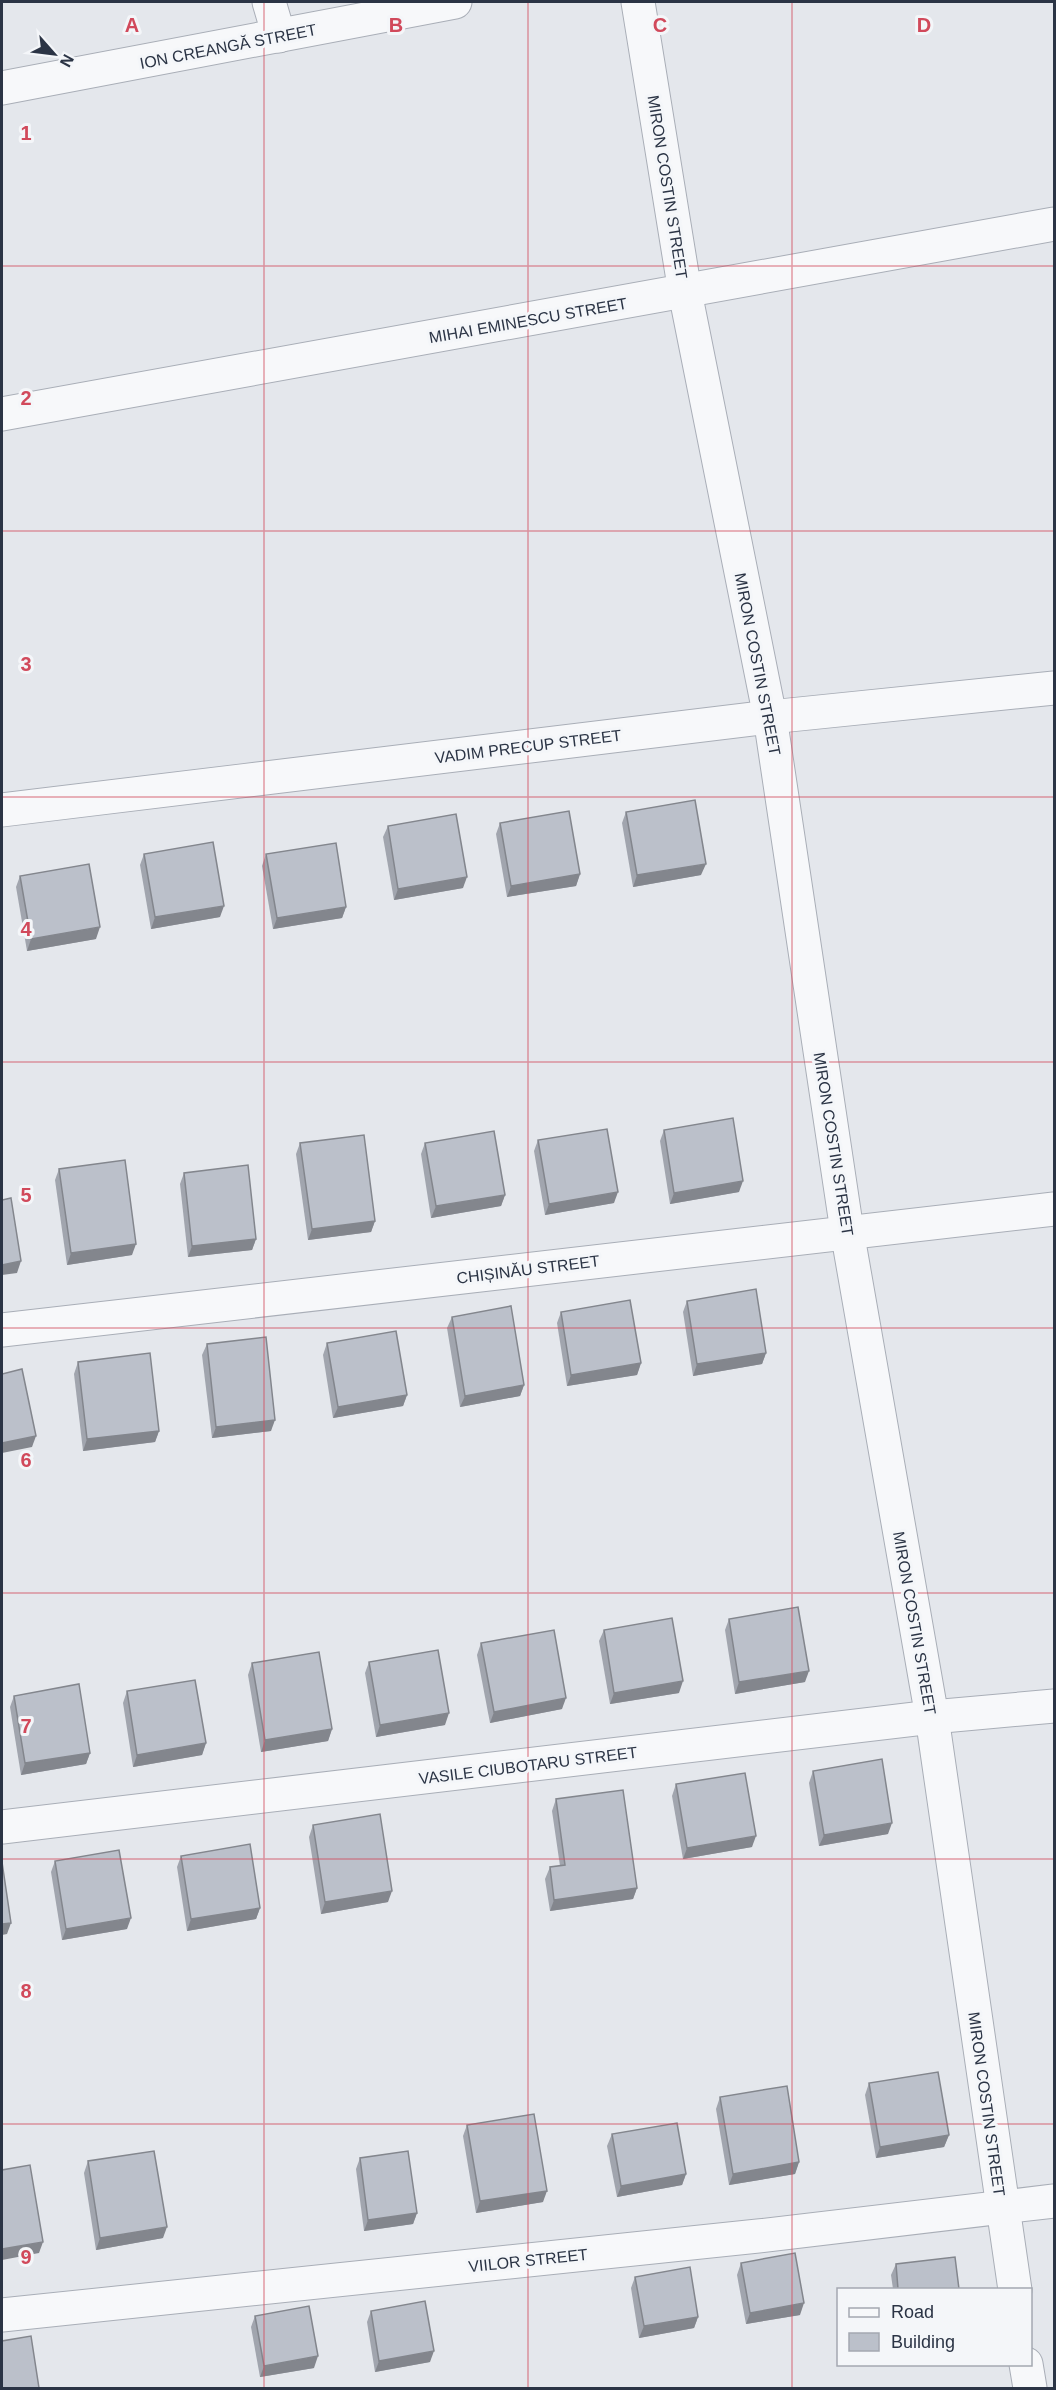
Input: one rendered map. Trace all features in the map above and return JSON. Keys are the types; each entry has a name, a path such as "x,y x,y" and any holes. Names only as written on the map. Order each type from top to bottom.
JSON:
{"street":[{"path":"269,2 279,36"},
{"name":"ION CREANGĂ STREET","path":"2,88 455,2"},
{"name":"MIRON COSTIN STREET","path":"638,2 685,292 770,717 847,1231 932,1718 1015,2288"},
{"name":"MIHAI EMINESCU STREET","path":"2,414 1054,224"},
{"name":"VADIM PRECUP STREET","path":"2,810 770,717 1054,687"},
{"name":"CHIȘINĂU STREET","path":"2,1330 1054,1209"},
{"name":"VASILE CIUBOTARU STREET","path":"2,1827 932,1718 1054,1706"},
{"name":"VIILOR STREET","path":"2,2315 735,2238 1054,2201"},
{"path":"1026,2366 1030,2388"}],"building":[{"path":"695,800 706,864 637,875 626,812"},
{"path":"569,811 580,874 511,886 500,823"},
{"path":"456,814 467,877 398,889 388,826"},
{"path":"213,842 224,906 155,917 144,854"},
{"path":"336,843 346,907 277,918 266,854"},
{"path":"89,864 100,927 31,939 20,876"},
{"path":"733,1118 743,1181 674,1193 664,1130"},
{"path":"607,1129 618,1192 549,1204 538,1140"},
{"path":"494,1131 505,1195 436,1206 425,1143"},
{"path":"364,1135 375,1221 312,1229 300,1143"},
{"path":"125,1160 136,1244 71,1253 59,1169"},
{"path":"248,1165 256,1239 192,1246 184,1173"},
{"path":"11,1198 21,1261 2,1265 2,1200"},
{"path":"756,1289 766,1353 697,1364 687,1301"},
{"path":"630,1300 641,1363 571,1375 561,1312"},
{"path":"511,1306 524,1385 465,1396 452,1317"},
{"path":"396,1331 407,1395 338,1407 327,1343"},
{"path":"266,1337 275,1420 216,1427 207,1344"},
{"path":"150,1353 159,1431 87,1439 78,1362"},
{"path":"22,1369 36,1436 2,1443 2,1374"},
{"path":"798,1607 809,1671 739,1682 729,1619"},
{"path":"672,1618 683,1681 614,1693 604,1630"},
{"path":"554,1630 566,1698 494,1712 481,1643"},
{"path":"438,1650 449,1713 380,1725 369,1662"},
{"path":"319,1652 332,1729 265,1740 252,1663"},
{"path":"195,1680 206,1743 137,1755 127,1691"},
{"path":"79,1684 90,1753 25,1763 14,1696"},
{"path":"882,1759 892,1823 824,1835 813,1771"},
{"path":"745,1773 756,1836 687,1848 676,1784"},
{"path":"623,1790 637,1888 554,1900 550,1867 565,1865 556,1799"},
{"path":"380,1814 392,1891 325,1902 313,1825"},
{"path":"250,1844 260,1908 191,1919 181,1856"},
{"path":"119,1850 131,1918 66,1929 55,1861"},
{"path":"2,1862 11,1923 2,1924"},
{"path":"938,2072 949,2135 880,2147 869,2083"},
{"path":"787,2086 799,2162 733,2174 720,2097"},
{"path":"534,2114 547,2191 480,2201 467,2125"},
{"path":"677,2123 686,2174 621,2186 612,2134"},
{"path":"154,2151 167,2227 100,2238 88,2161"},
{"path":"408,2151 417,2213 368,2220 360,2158"},
{"path":"30,2165 43,2242 2,2249 2,2170"},
{"path":"795,2253 804,2303 750,2313 741,2263"},
{"path":"955,2257 959,2288 898,2288 896,2264"},
{"path":"690,2267 698,2317 644,2326 635,2277"},
{"path":"425,2301 434,2351 379,2361 371,2311"},
{"path":"309,2306 318,2356 264,2366 255,2316"},
{"path":"31,2336 39,2388 2,2388 2,2341"}]}
